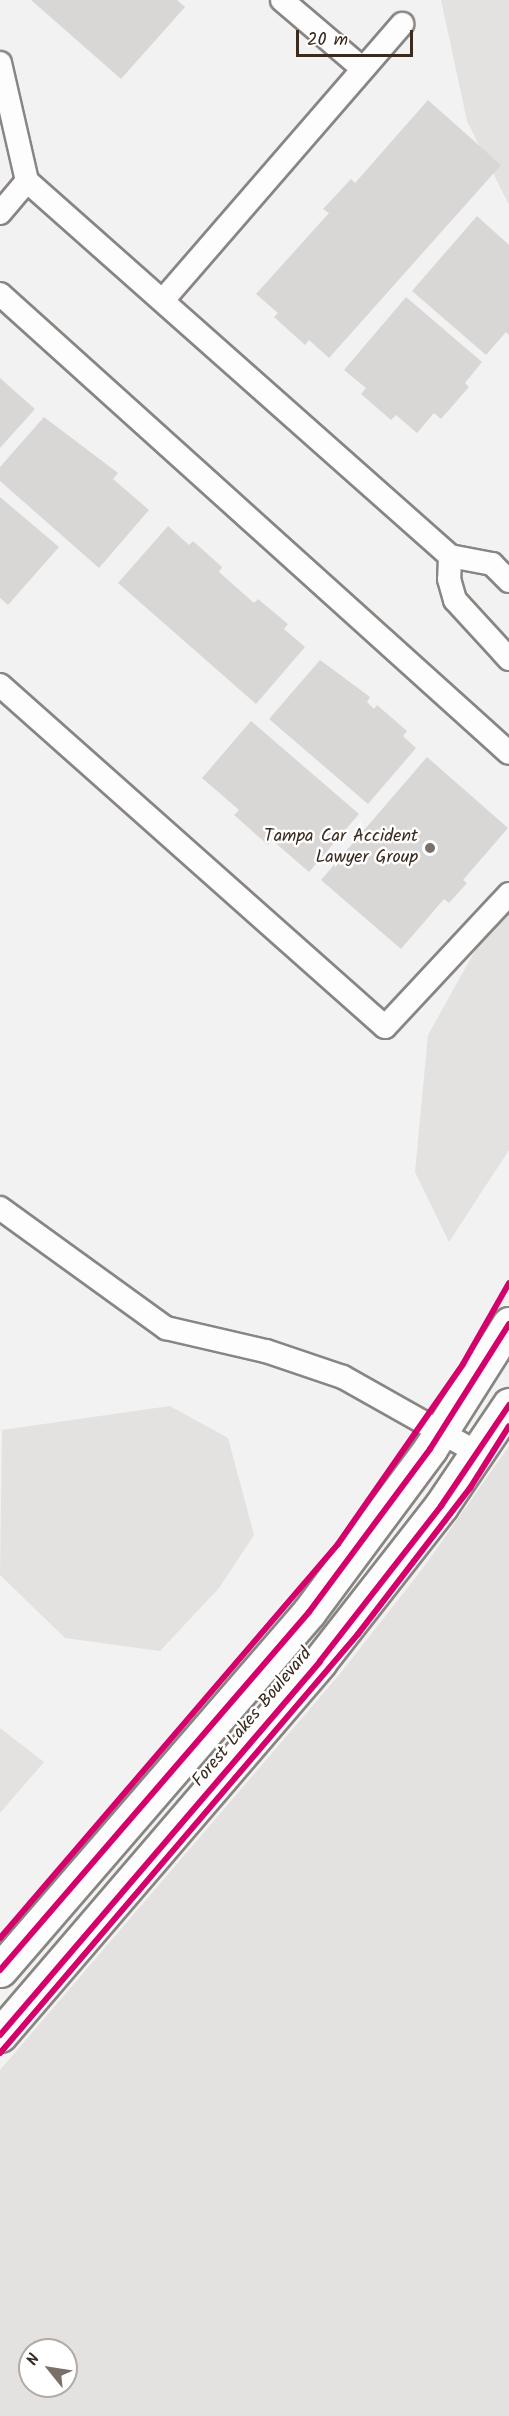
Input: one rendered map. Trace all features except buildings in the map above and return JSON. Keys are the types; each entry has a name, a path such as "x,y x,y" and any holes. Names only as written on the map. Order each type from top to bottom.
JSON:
{"main road":[{"path":"0,1970 309,1612 442,1431 509,1324"},
{"name":"Forest Lakes Boulevard","path":"0,2035 320,1661 478,1453 508,1403"}],"lane":[{"path":"282,0 363,69"},
{"path":"164,299 402,24"},
{"path":"0,63 3,88 27,181 164,299 450,556 492,564 509,581"},
{"path":"0,213 27,181"},
{"path":"0,294 509,753"},
{"path":"450,556 448,579 455,600 509,659"},
{"path":"0,685 384,1027 509,894"},
{"path":"0,1208 166,1328 266,1351 343,1377 478,1453"}],"shaded area":[{"path":"441,0 509,0 509,205 467,121"},
{"path":"501,904 509,906 509,1150 449,1242 415,1172 428,1035"},
{"path":"170,1406 228,1438 254,1535 219,1588 160,1651 65,1638 0,1575 2,1430"},
{"path":"509,1446 509,2416 0,2416 0,2070 339,1675 423,1568"},
{"path":"0,1728 44,1762 0,1813"}],"cycle path":[{"path":"0,1938 338,1544 463,1364 509,1283"},
{"path":"0,1970 309,1612 430,1449 509,1324"},
{"path":"0,2035 320,1661 441,1506 509,1405"},
{"path":"0,2053 358,1634 470,1488 509,1426"}],"place":[{"name":"Tampa Car Accident Lawyer Group","path":"430,848"}]}
